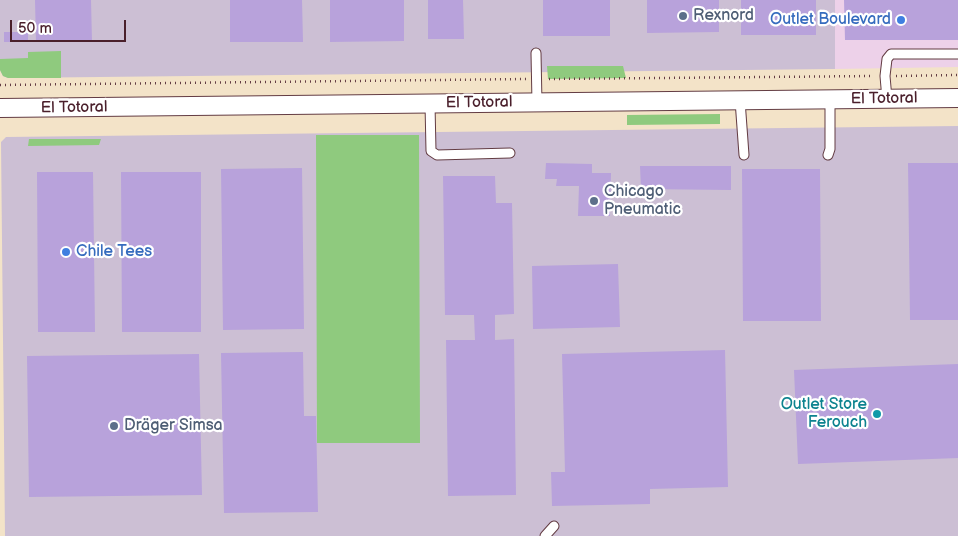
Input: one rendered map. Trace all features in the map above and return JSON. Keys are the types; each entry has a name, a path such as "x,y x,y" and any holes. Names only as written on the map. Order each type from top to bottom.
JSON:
{"street":[{"name":"El Totoral","path":"0,108 958,98"}],"lane":[{"path":"536,52 538,102"},
{"path":"887,98 885,76 887,59 891,54 958,54"},
{"path":"828,155 830,148 830,99"},
{"path":"740,100 744,155"},
{"path":"430,104 431,151 438,154 510,153"},
{"path":"545,536 554,526"}],"path":[{"path":"0,85 958,75"}],"shaded area":[{"path":"0,0 835,0 835,69 8,78 3,76 0,70"},
{"path":"835,0 958,0 958,67 835,69"},
{"path":"958,126 958,536 5,536 1,142 6,137"}],"green space":[{"path":"61,51 61,78 8,78 3,76 0,70 0,59 28,58 28,52"},
{"path":"547,66 623,66 626,78 548,79"},
{"path":"720,114 720,124 627,125 627,115"},
{"path":"316,135 419,135 420,443 317,443"},
{"path":"29,139 101,139 99,145 28,146"}],"building":[{"path":"35,0 91,0 92,42 36,42"},
{"path":"230,0 302,0 303,42 230,42"},
{"path":"330,0 404,0 404,41 330,42"},
{"path":"428,0 463,0 464,39 428,39"},
{"path":"543,0 610,0 610,36 543,36"},
{"name":"Rexnord","path":"647,0 719,0 719,32 647,33"},
{"path":"741,0 816,0 816,35 741,35"},
{"name":"Outlet Boulevard","path":"844,0 958,0 958,40 845,40"},
{"path":"4,32 28,32 28,42 4,42"},
{"name":"Chicago Pneumatic","path":"546,163 592,164 592,173 611,173 610,216 578,216 579,186 556,186 557,179 545,179"},
{"path":"908,163 958,163 958,320 910,320"},
{"path":"640,166 731,166 731,190 641,189"},
{"path":"302,168 304,329 223,330 221,169"},
{"path":"742,169 820,169 821,321 743,321"},
{"name":"Chile Tees","path":"37,172 93,172 95,332 38,332"},
{"path":"121,172 201,172 201,332 122,332"},
{"path":"443,176 495,176 496,203 512,203 514,314 495,315 495,340 514,339 516,495 448,496 446,340 475,340 474,315 445,315"},
{"path":"618,264 620,327 533,329 532,266"},
{"path":"725,350 728,487 650,489 650,504 552,506 551,472 565,472 562,354"},
{"path":"303,352 304,416 316,416 318,512 224,513 221,353"},
{"name":"Dräger Simsa","path":"199,354 202,495 29,497 27,356"},
{"name":"Outlet Store Ferouch","path":"958,364 958,458 798,464 794,370"}],"place":[{"name":"Rexnord","path":"683,16"},
{"name":"Outlet Boulevard","path":"901,20"},
{"name":"Chicago Pneumatic","path":"594,201"},
{"name":"Chile Tees","path":"66,252"},
{"name":"Outlet Store Ferouch","path":"877,414"},
{"name":"Dräger Simsa","path":"114,426"}]}
